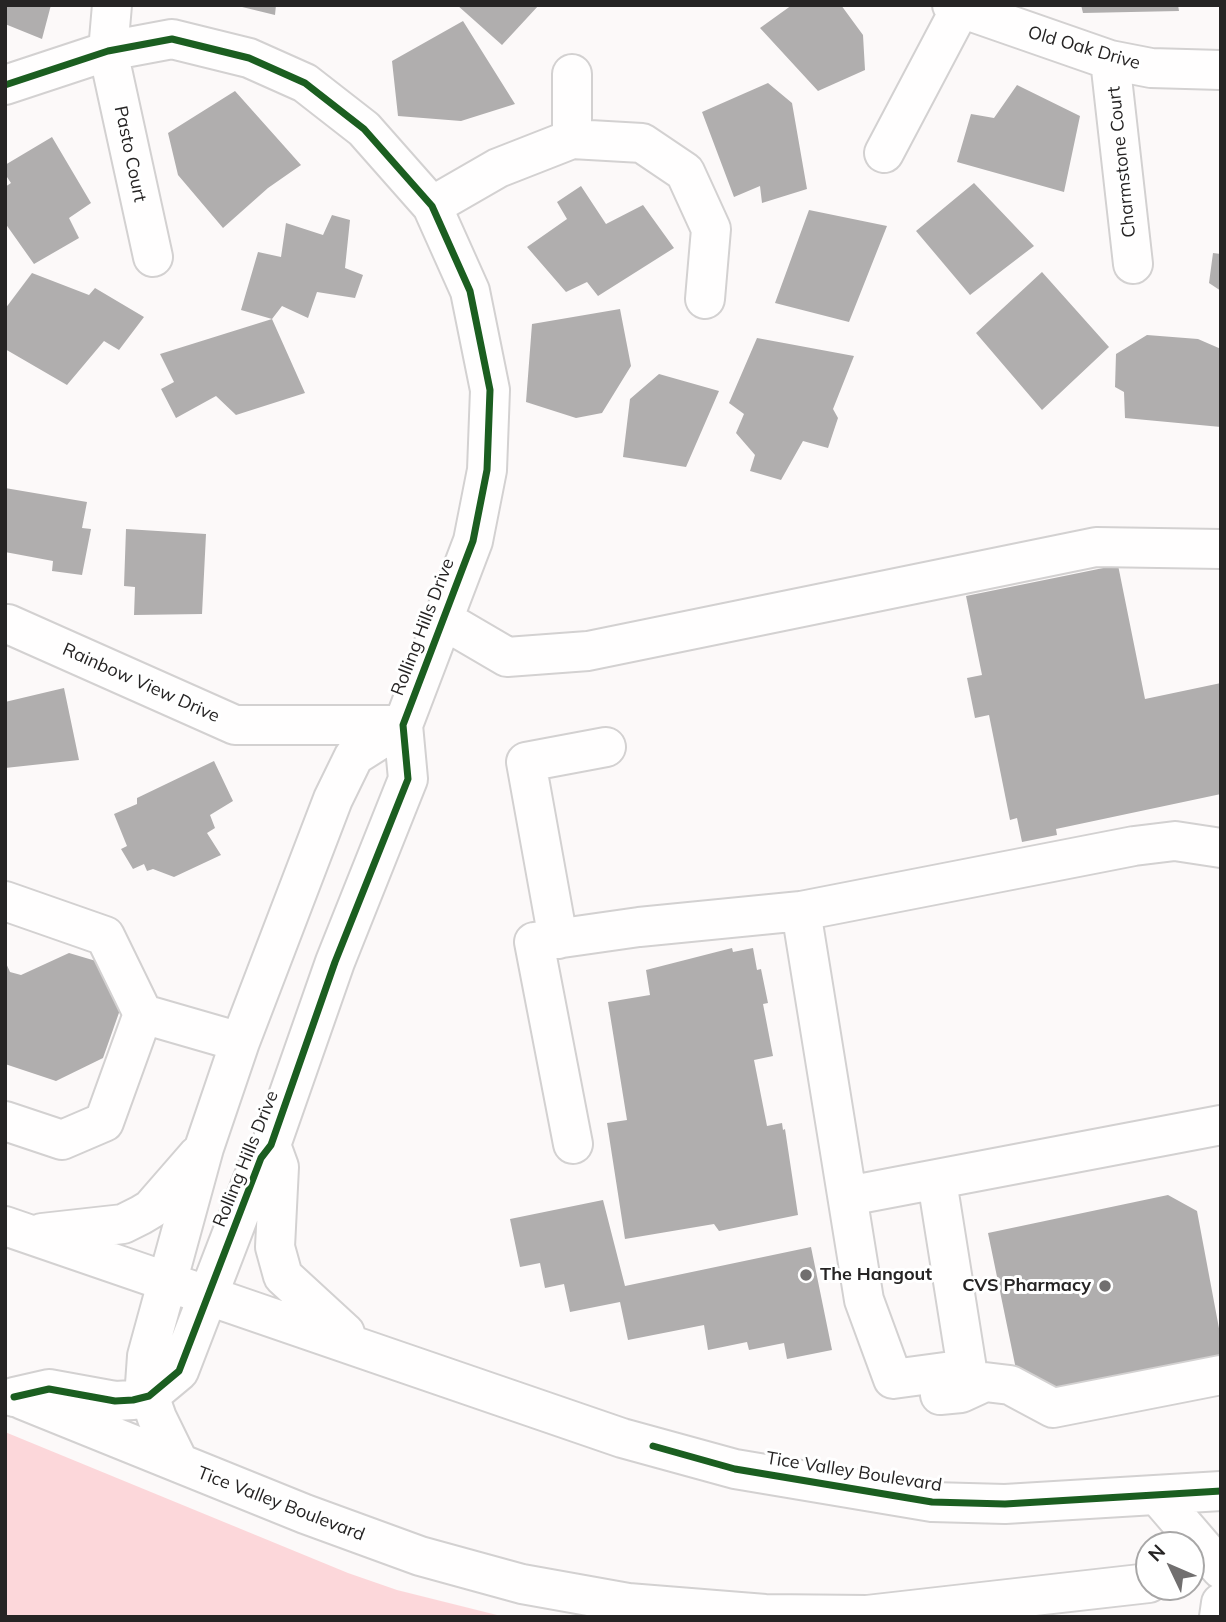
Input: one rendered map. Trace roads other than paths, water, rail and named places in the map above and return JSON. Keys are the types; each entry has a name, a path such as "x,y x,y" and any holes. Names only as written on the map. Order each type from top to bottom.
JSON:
{"street":[{"name":"Pasto Court","path":"112,5 107,51 153,257"},
{"name":"Old Oak Drive","path":"956,7 1110,60 1151,68 1221,70"},
{"path":"884,153 956,7"},
{"name":"Rolling Hills Drive","path":"5,85 107,51 172,39 249,58 305,83 364,129 432,206 470,291 490,390 487,470 475,529 403,725 408,779 335,962 271,1144 261,1158 179,1371 149,1396 145,1384 146,1356 169,1283 204,1148 240,1042 314,844 354,756 403,725"},
{"name":"Charmstone Court","path":"1110,60 1133,264"},
{"path":"572,75 572,139"},
{"path":"432,206 498,168 572,139 642,143 685,172 711,229 705,299"},
{"path":"442,620 507,657 588,651 1096,547 1221,549"},
{"name":"Rainbow View Drive","path":"8,624 235,724 403,725"},
{"path":"558,939 526,762 606,747"},
{"path":"573,1144 534,942 802,911 1134,846 1175,841 1221,848"},
{"path":"5,901 105,936 143,1014 104,1122 61,1140 5,1121"},
{"path":"802,911 864,1300 893,1379 923,1396 961,1393 985,1382 1010,1385 1053,1408 1221,1375"},
{"path":"143,1014 240,1042"},
{"path":"848,1196 1221,1125"},
{"path":"271,1144 279,1167 275,1247 283,1276 307,1301 360,1346"},
{"path":"17,1230 82,1231 122,1224 141,1216 151,1209 204,1148"},
{"path":"893,1379 967,1369 937,1181"},
{"name":"Tice Valley Boulevard","path":"17,1230 622,1438 735,1469 932,1502 1004,1504 1159,1497 1221,1491"},
{"path":"10,1395 49,1389 115,1401 149,1396 179,1463"},
{"name":"Tice Valley Boulevard","path":"10,1395 420,1556 522,1584 628,1603 765,1614 867,1615 1135,1585"},
{"path":"1159,1497 1221,1569"},
{"path":"1219,1617 1221,1603"}],"place":[{"name":"The Hangout","path":"806,1275"},
{"name":"CVS Pharmacy","path":"1105,1286"}]}
